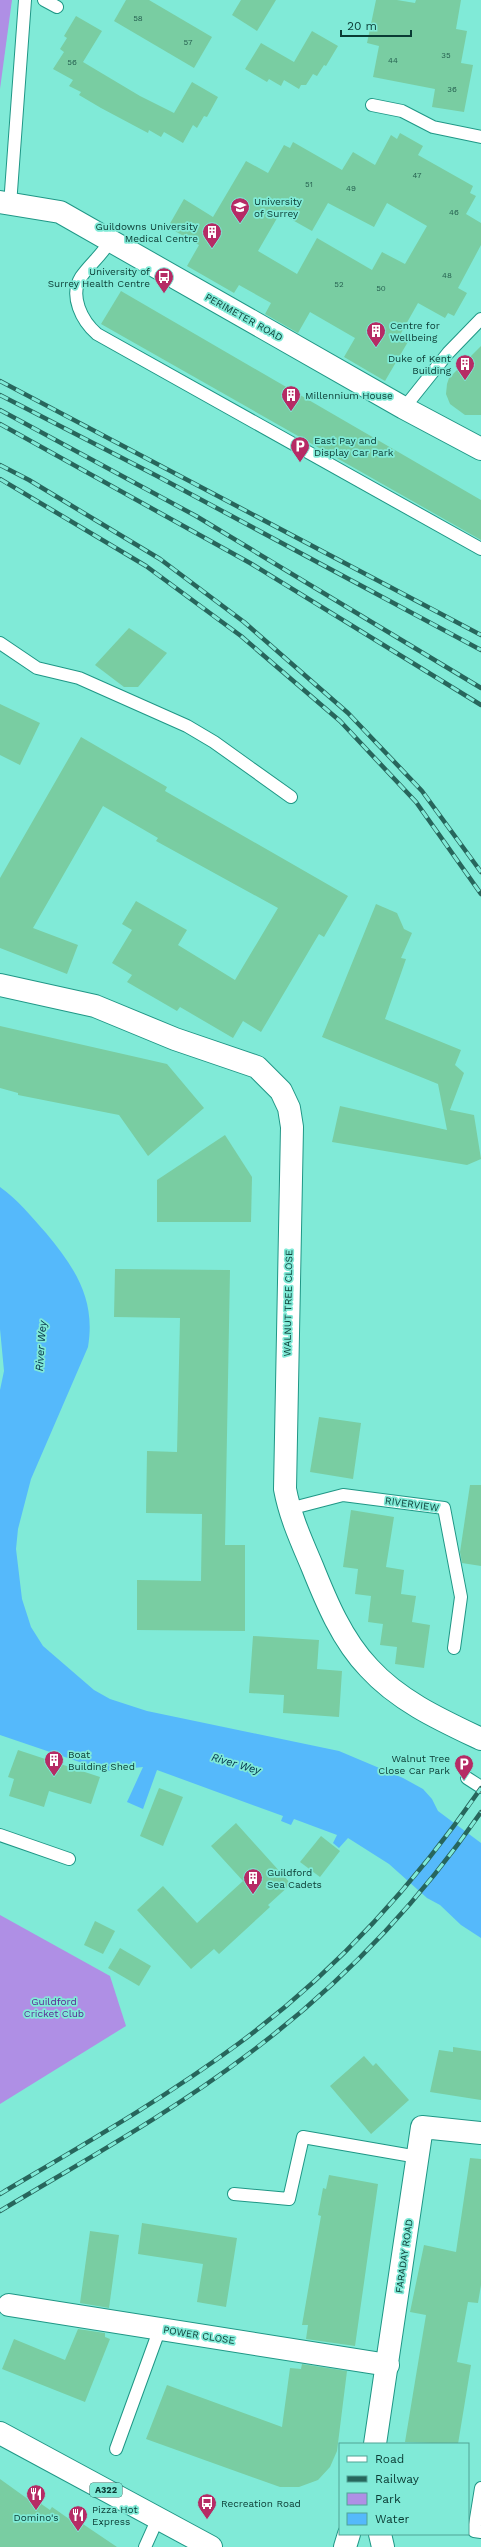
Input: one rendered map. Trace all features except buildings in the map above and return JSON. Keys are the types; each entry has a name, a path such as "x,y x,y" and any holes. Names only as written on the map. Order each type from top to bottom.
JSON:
{"street":[{"name":"PERIMETER ROAD","path":"5,203 60,212 404,408 481,450"},
{"name":"WALNUT TREE CLOSE","path":"0,984 95,1006 175,1039 257,1067 281,1091 289,1108 292,1127 285,1489 289,1509 323,1594 344,1635 368,1668 397,1693 428,1712 481,1738"},
{"name":"FARADAY ROAD","path":"375,2443 388,2365 422,2127 481,2133"},
{"name":"POWER CLOSE","path":"10,2305 388,2365"},
{"name":"A322","path":"0,2433 211,2547"},
{"path":"345,2547 349,2535"},
{"path":"380,2535 383,2547"}],"lane":[{"path":"5,203 25,0"},
{"path":"44,0 57,7"},
{"path":"372,105 402,111 432,127 481,137"},
{"path":"110,241 98,260 82,275 76,291 83,320 97,334 481,549"},
{"path":"404,408 448,353 481,319"},
{"path":"0,643 37,668 79,678 187,726 214,742 291,797"},
{"name":"RIVERVIEW","path":"289,1509 343,1495 444,1508 461,1597 454,1648"},
{"path":"467,1778 481,1786"},
{"path":"0,1835 69,1859"},
{"path":"234,2194 289,2199 303,2137 418,2157"},
{"path":"116,2449 160,2328"},
{"path":"481,2488 474,2531 481,2532"},
{"path":"145,2547 158,2518"}],"green space":[{"path":"0,0 12,0 0,89"},
{"name":"Guildford Cricket Club","path":"0,1915 110,1976 126,2026 0,2104"}],"water":[{"name":"River Wey","path":"0,1187 13,1197 30,1214 66,1259 81,1285 89,1314 90,1330 88,1347 31,1479 18,1529 16,1549 22,1599 31,1627 43,1646 94,1690 110,1699 147,1711 339,1751 403,1778 423,1789 432,1799 438,1811 481,1843 481,1938 461,1925 440,1905 427,1898 389,1864 348,1838 339,1848 333,1843 337,1835 294,1819 291,1825 281,1821 283,1816 157,1770 143,1809 127,1802 143,1767 106,1771 0,1735 0,1390 4,1371 0,1329"}],"railway":[{"path":"0,381 481,635"},
{"path":"0,395 157,476 481,650"},
{"path":"0,410 196,516 481,688"},
{"path":"0,424 250,563 481,705"},
{"path":"0,465 29,480 160,559 244,622 348,713 422,791 481,872"},
{"path":"0,479 146,566 241,636 340,721 416,802 481,894"},
{"path":"0,2194 121,2122 180,2084 209,2065 273,2017 339,1958 400,1893 428,1859 481,1788"},
{"path":"0,2211 156,2117 217,2077 313,2002 344,1973 403,1912 430,1880 481,1812"}],"place":[{"name":"University of Surrey","path":"240,224"},
{"name":"Guildowns University Medical Centre","path":"212,249"},
{"name":"University of Surrey Health Centre","path":"164,294"},
{"name":"Centre for Wellbeing","path":"376,348"},
{"name":"Duke of Kent Building","path":"465,381"},
{"name":"Millennium House","path":"291,412"},
{"name":"East Pay and Display Car Park","path":"300,463"},
{"name":"Boat Building Shed","path":"54,1777"},
{"name":"Walnut Tree Close Car Park","path":"464,1781"},
{"name":"Guildford Sea Cadets","path":"253,1895"},
{"name":"Domino's","path":"36,2511"},
{"name":"Recreation Road","path":"207,2520"},
{"name":"Pizza Hot Express","path":"78,2532"}]}
